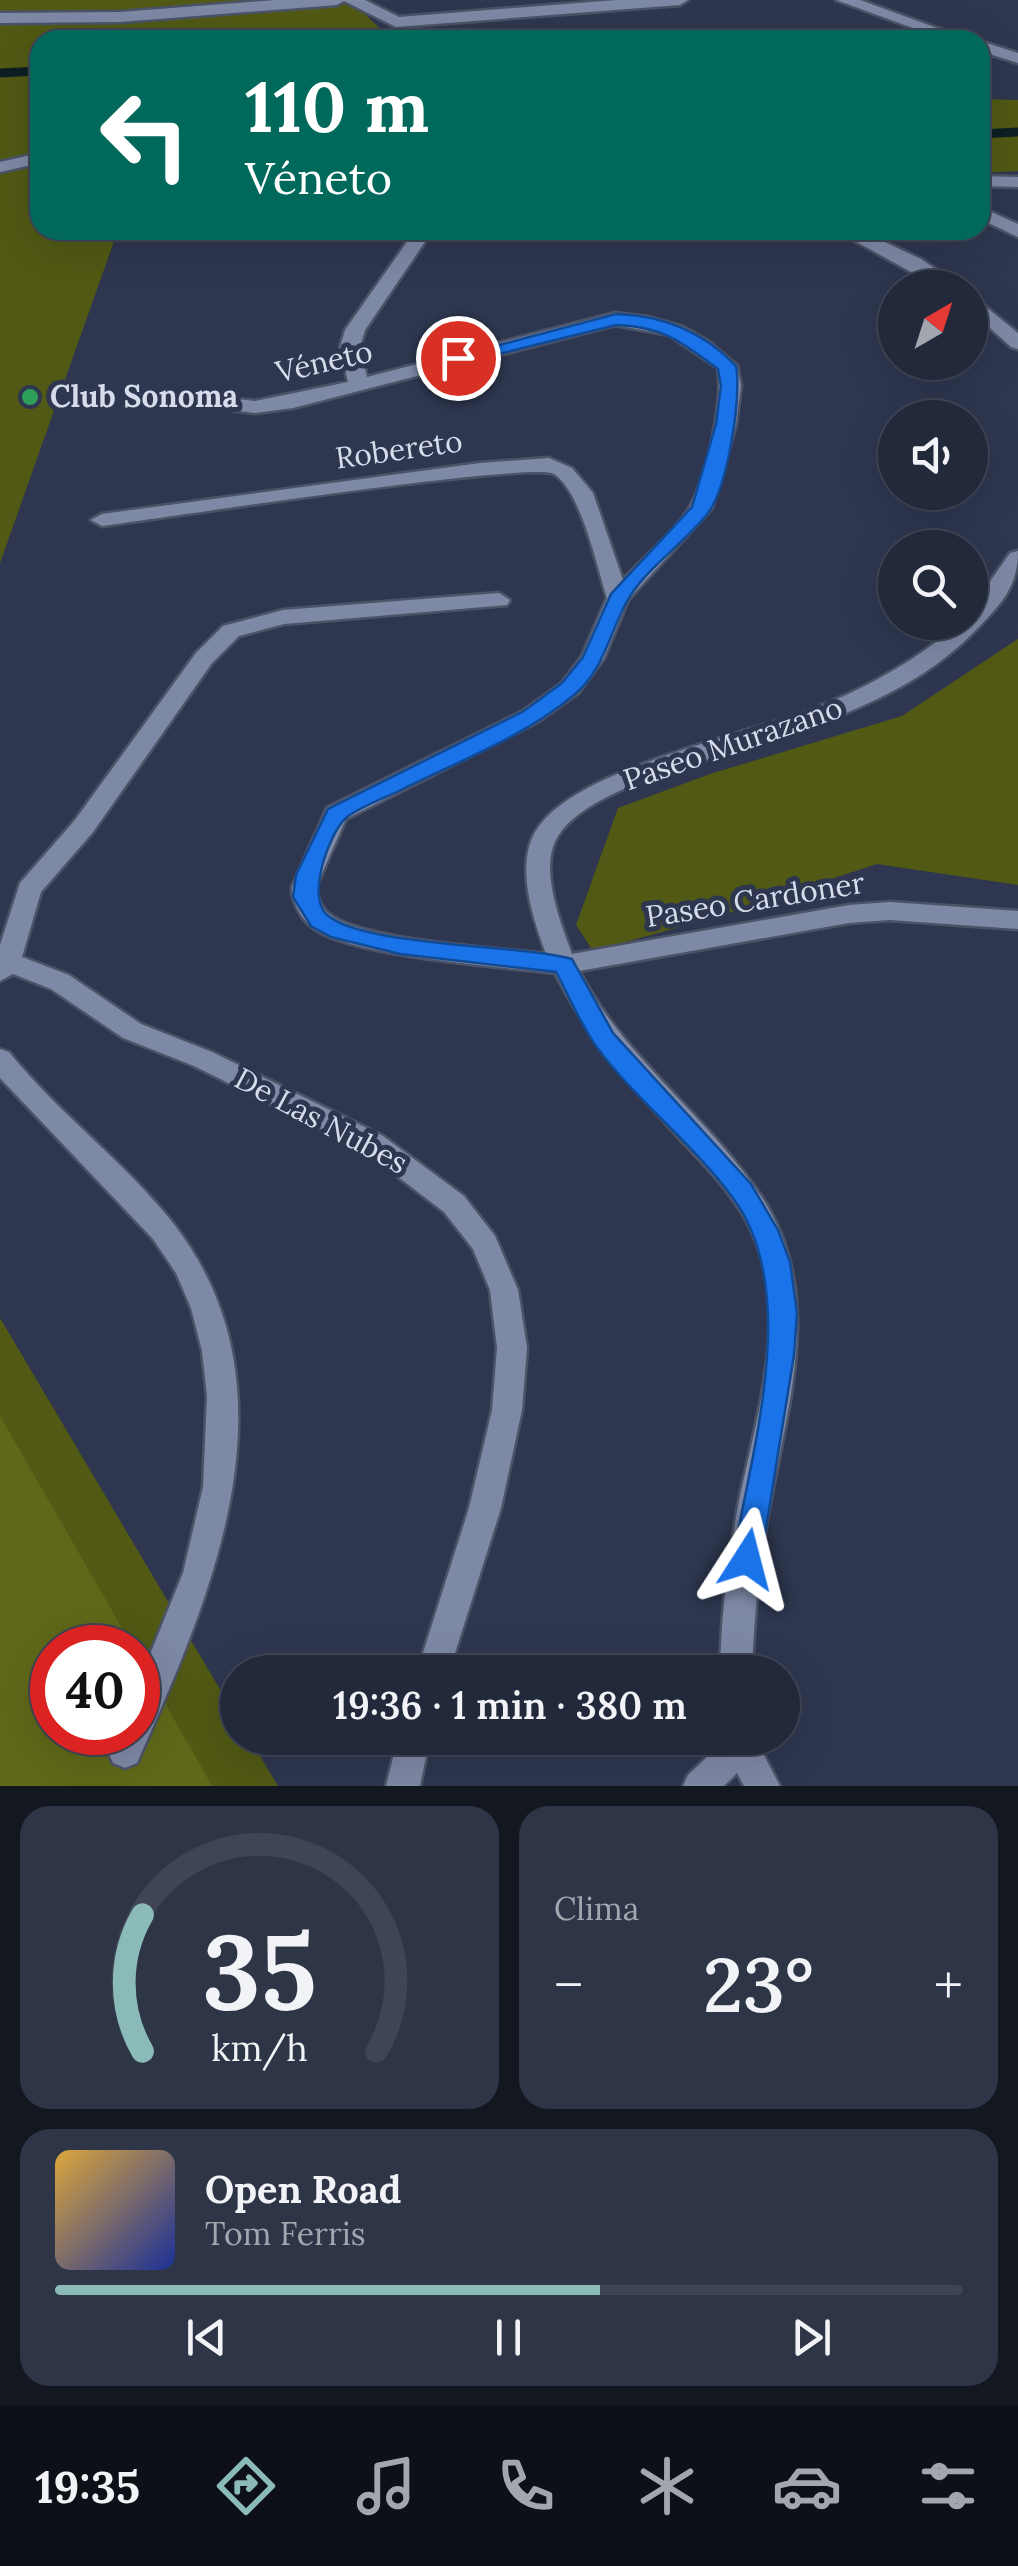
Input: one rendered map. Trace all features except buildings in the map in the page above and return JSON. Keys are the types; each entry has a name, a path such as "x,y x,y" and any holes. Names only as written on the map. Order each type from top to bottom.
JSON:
{"street":[{"path":"0,18 75,15 158,0"},
{"path":"118,7 337,0"},
{"path":"352,0 370,4 396,22 680,0"},
{"path":"844,0 932,30"},
{"path":"392,30 396,22"},
{"path":"990,49 1018,58"},
{"path":"0,167 30,160"},
{"path":"990,182 1018,182"},
{"path":"990,217 1018,232"},
{"path":"359,386 350,347 355,330 417,240"},
{"path":"865,240 925,270"},
{"path":"988,316 1018,343"},
{"name":"Véneto","path":"169,397 255,407 293,402 616,319 669,327 727,366 730,386 726,424 702,508 618,598 593,658 570,688 531,716 336,814 304,887 304,897 319,920 339,931 400,946 563,965"},
{"name":"Robereto","path":"102,520 480,469 548,464 565,472 582,493 618,598"},
{"name":"Paseo Murazano","path":"737,1655 741,1593 781,1355 783,1289 777,1262 765,1230 742,1191 604,1039 563,965 546,914 540,876 542,840 553,825 599,792 632,777 828,713 908,674 952,642 1015,572"},
{"path":"4,967 29,888 84,826 204,658 231,631 283,618 499,600"},
{"name":"Paseo Cardoner","path":"563,965 849,914 890,911 1018,920"},
{"name":"De Las Nubes","path":"4,967 60,982 132,1031 265,1088 373,1142 454,1204 485,1244 504,1290 512,1348 506,1410 485,1508 437,1655"},
{"path":"0,1059 166,1233 196,1281 216,1339 222,1396 218,1488 198,1574 160,1667"},
{"path":"403,1786 410,1755"},
{"path":"700,1786 728,1755"},
{"path":"745,1755 762,1786"}],"green space":[{"name":"Club Sonoma","path":"0,0 350,0 382,30 30,30 30,240 114,240 0,563"},
{"path":"990,99 1018,100 1018,171 990,172"},
{"path":"1018,639 1018,885 877,864 720,916 593,951 576,925 618,808 710,774 902,716"},
{"path":"0,1318 220,1689 220,1755 259,1755 278,1786 0,1786"},
{"path":"0,1416 120,1625 30,1625 30,1755 160,1755 160,1695 212,1786 0,1786"}],"waterway":[{"path":"0,73 30,72"},
{"path":"990,133 1018,132"}],"place":[{"name":"Club Sonoma","path":"30,397"}],"route":[{"path":"458,358 616,319 660,324 679,331 727,366 730,386 726,424 709,487 702,508 618,598 593,658 570,688 531,716 336,814 307,875 304,897 319,920 339,931 400,946 563,965 604,1039 742,1191 765,1230 777,1262 784,1313 781,1355 747,1559"}]}
